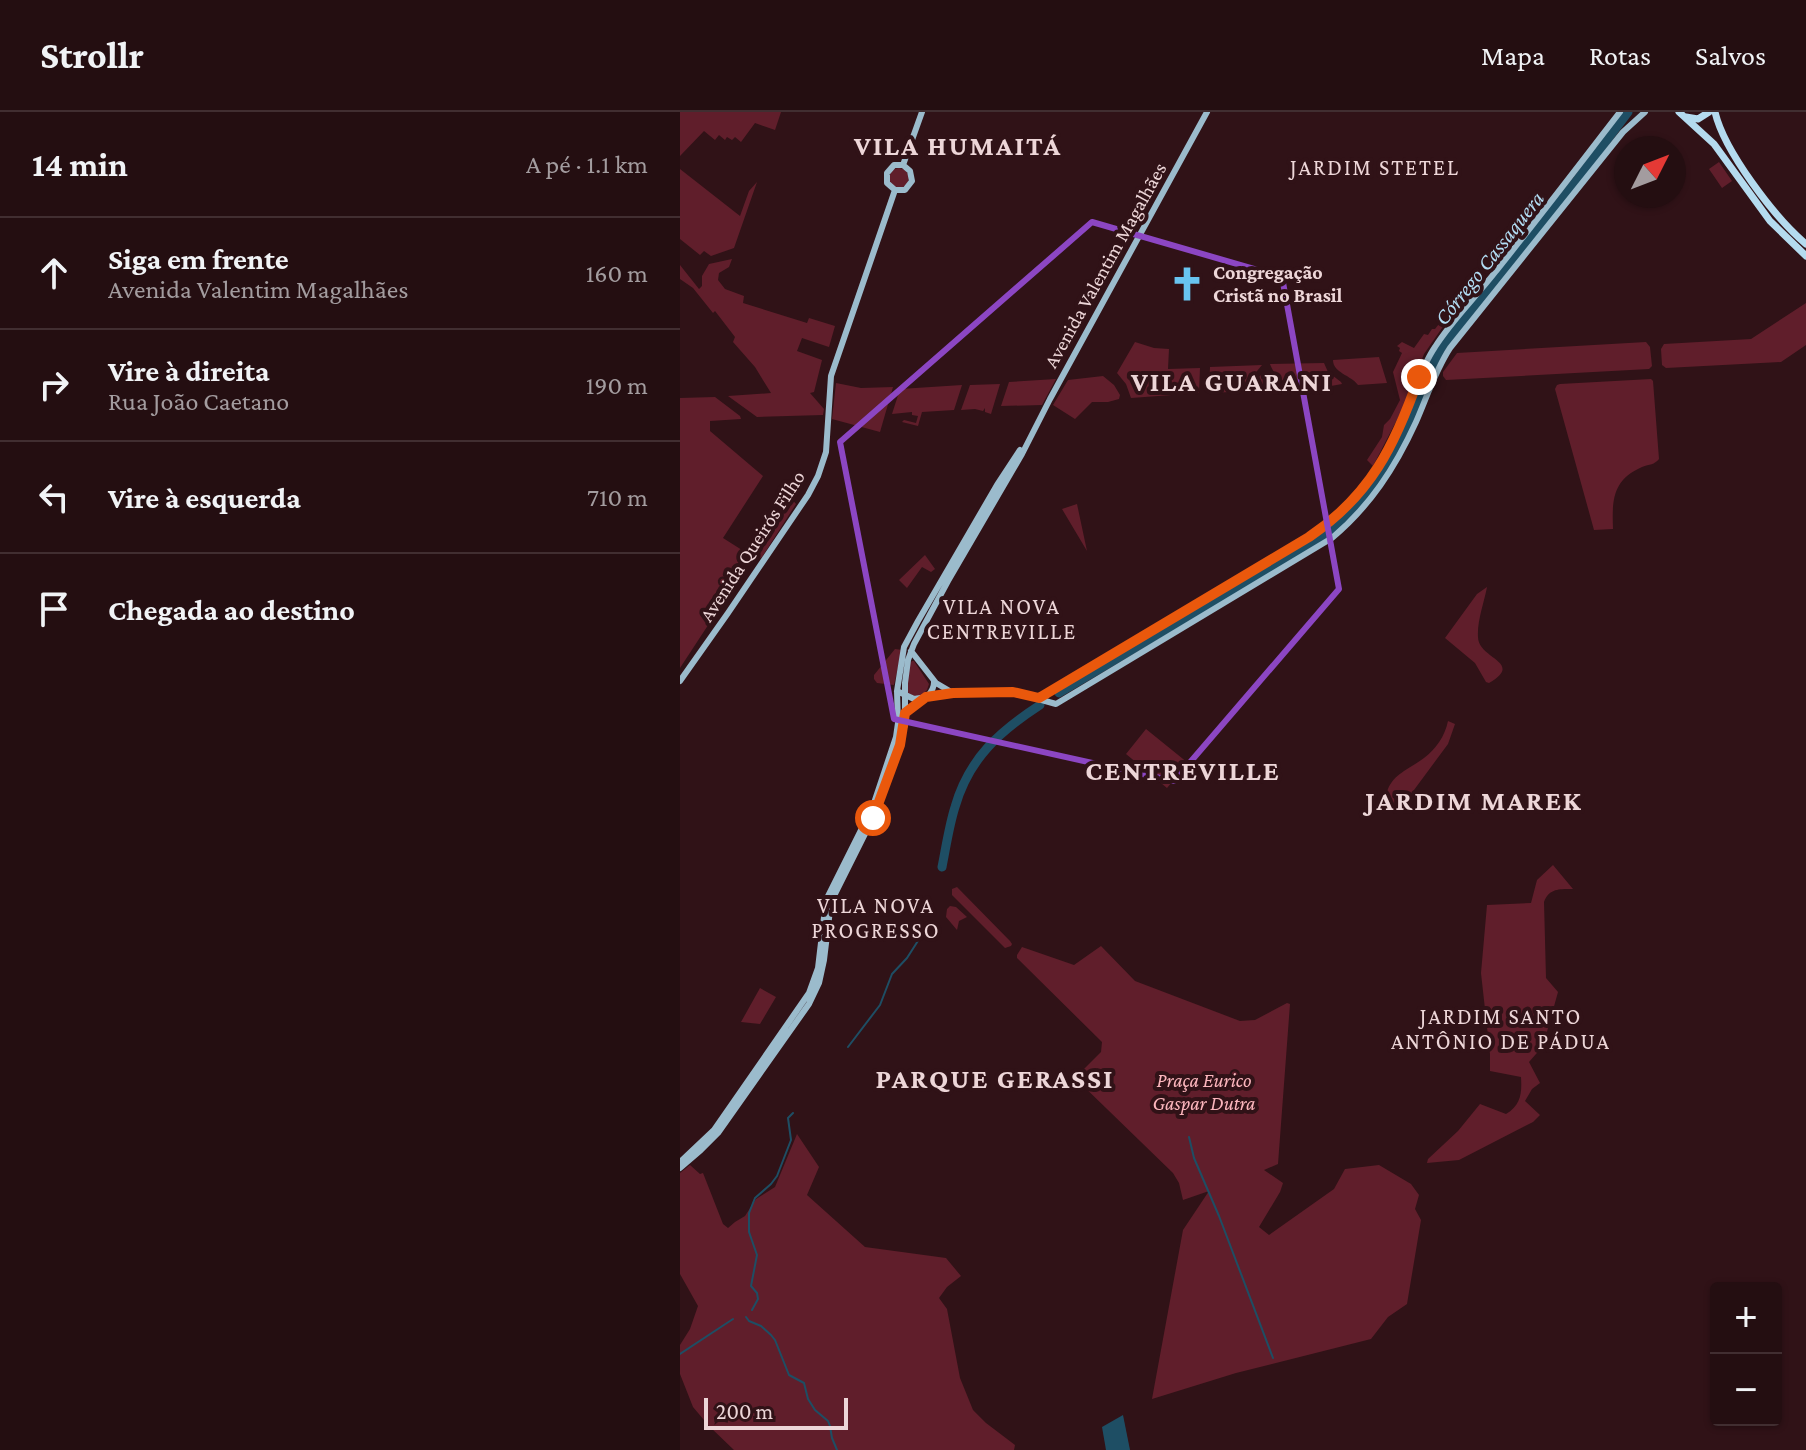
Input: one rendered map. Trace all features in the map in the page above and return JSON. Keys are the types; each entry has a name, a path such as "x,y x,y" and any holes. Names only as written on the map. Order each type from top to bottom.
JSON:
{"highway":[{"path":"1682,114 1698,119 1712,112 1724,139 1756,186 1774,211 1806,244"},
{"path":"1682,114 1714,144 1770,221 1806,256"}],"main road":[{"path":"903,165 922,112"},
{"path":"1039,698 1309,537 1353,501 1386,455 1435,346 1620,112"},
{"path":"897,691 914,699 953,693 1013,692 1056,704 1332,538 1363,510 1391,472 1450,348 1623,132 1645,112"},
{"name":"Avenida Valentim Magalhães","path":"680,1162 714,1130 809,993 818,968 826,900 873,806 896,737 897,691 908,649 1022,454 1206,113"},
{"path":"894,165 903,165 910,171 912,181 905,190 895,190 887,183 887,173 894,165"},
{"name":"Avenida Queirós Filho","path":"680,681 757,571 818,476 826,452 831,376 895,190"},
{"path":"908,649 934,681 953,693"},
{"name":"Avenida Valentim Magalhães","path":"680,1168 718,1133 813,996 824,960 831,902 877,808 900,745 908,649"},
{"path":"905,713 926,697 933,689 934,681"}],"highlighted area":[{"path":"1092,222 1282,277 1339,589 1174,781 894,719 840,442"}],"green space":[{"path":"680,112 781,112 775,130 755,123 741,142 735,137 725,140 719,135 715,140 704,131 680,156"},
{"path":"1719,162 1732,181 1722,188 1709,169"},
{"path":"899,168 906,171 909,178 906,185 899,188 892,185 889,178 892,171"},
{"path":"680,169 740,216 749,191 757,182 734,248 711,256 704,251 700,255 680,239"},
{"path":"732,259 729,267 719,273 718,280 725,289 744,296 743,303 807,323 809,318 835,326 829,347 802,338 797,351 822,360 814,392 810,393 824,409 823,415 757,417 728,396 771,393 755,367 733,342 735,337 715,311 713,313 693,288 680,279 680,265 699,289 709,264"},
{"path":"1465,292 1466,300 1424,354 1403,408 1373,466 1367,460 1400,400 1393,372 1402,353 1397,346 1402,342 1414,348 1424,334 1428,335 1435,329 1450,304 1457,304"},
{"path":"1806,303 1806,345 1781,362 1666,368 1662,365 1661,349 1664,344 1751,339"},
{"path":"1135,342 1169,349 1168,369 1200,368 1199,393 1131,398 1126,384 1117,373"},
{"path":"1646,342 1650,347 1652,366 1649,369 1446,380 1443,376 1457,353"},
{"path":"1379,357 1387,383 1358,385 1336,368 1333,360"},
{"path":"1324,363 1328,372 1342,384 1301,387 1282,380 1270,364"},
{"path":"1262,365 1248,382 1248,391 1209,391 1210,367"},
{"path":"1262,374 1283,387 1253,388 1254,382"},
{"path":"1103,376 1114,385 1119,399 1092,402 1075,419 1053,405 1068,380"},
{"path":"1056,379 1042,405 1001,406 1009,382"},
{"path":"1651,379 1659,459 1632,472 1619,485 1614,501 1613,529 1594,530 1555,389 1560,384"},
{"path":"836,383 861,388 893,387 880,432 832,419"},
{"path":"1000,384 991,414 985,412 985,408 983,411 961,410 970,385"},
{"path":"962,385 954,410 922,412 918,426 902,422 916,423 918,416 912,415 912,412 892,414 900,389"},
{"path":"715,397 741,419 710,421 710,431 763,476 723,538 753,557 791,498 796,504 762,557 752,558 680,668 680,398"},
{"path":"1077,504 1087,551 1062,509"},
{"path":"925,555 935,569 931,572 922,567 907,588 899,580"},
{"path":"1487,587 1478,637 1485,651 1497,660 1502,670 1489,683 1475,663 1445,638 1477,594"},
{"path":"895,649 902,650 894,685 877,683 874,675"},
{"path":"912,661 929,684 919,698 907,693 909,664"},
{"path":"1448,721 1455,724 1448,744 1397,813 1387,792 1389,786 1397,776 1432,751"},
{"path":"1146,729 1188,763 1167,788 1126,754"},
{"path":"1553,865 1573,889 1552,892 1544,902 1546,978 1558,992 1543,1046 1529,1062 1540,1083 1525,1101 1540,1115 1533,1122 1459,1160 1427,1163 1480,1104 1506,1114 1520,1098 1521,1077 1490,1071 1481,973 1487,905 1531,903 1537,880"},
{"path":"957,887 1010,941 1011,946 1005,948 952,895 952,889"},
{"path":"950,906 956,907 967,917 959,921 957,930 946,917"},
{"name":"Praça Eurico Gaspar Dutra","path":"1101,946 1135,981 1240,1021 1255,1020 1290,1004 1278,1164 1264,1170 1283,1183 1259,1227 1269,1235 1334,1189 1345,1169 1379,1165 1411,1184 1419,1195 1415,1209 1421,1220 1407,1304 1388,1317 1371,1339 1236,1373 1152,1399 1183,1230 1209,1191 1183,1200 1173,1173 1075,1078 1101,1052 1102,1042 1017,958 1022,947 1074,965"},
{"path":"760,988 776,997 760,1024 741,1022"},
{"path":"797,1134 819,1167 807,1195 865,1247 946,1258 961,1276 939,1298 947,1309 960,1378 973,1410 1015,1445 1014,1450 734,1450 693,1407 680,1374 680,1345 698,1306 680,1274 680,1173 690,1165 700,1174 703,1173 723,1224 728,1228 745,1216 756,1199 775,1187"}],"water":[{"path":"1123,1415 1130,1450 1106,1450 1102,1427"}],"waterway":[{"name":"Córrego Cassaquera","path":"1059,693 1321,538 1350,513 1394,453 1444,344 1628,112"},
{"name":"Córrego Cassaquera","path":"942,867 953,814 969,774 999,736 1040,705"},
{"name":"Córrego Cassaquera","path":"848,1047 880,1005 892,974 923,933"},
{"name":"Córrego Cassaquera","path":"752,1310 758,1299 751,1286 757,1255 749,1232 749,1213 755,1198 777,1176 791,1140 788,1118 793,1113"},
{"path":"1189,1137 1194,1158 1273,1358"},
{"path":"746,1317 775,1340 789,1375 804,1383 808,1399 828,1421 837,1450"},
{"name":"Córrego Cassaquera","path":"680,1354 733,1319"}],"place":[{"name":"Congregação Cristã no Brasil","path":"1187,284"}],"district":[{"name":"VILA HUMAITÁ","path":"958,145"},
{"name":"JARDIM STETEL","path":"1375,167"},
{"name":"VILA GUARANI","path":"1232,381"},
{"name":"VILA NOVA CENTREVILLE","path":"1002,618"},
{"name":"CENTREVILLE","path":"1183,770"},
{"name":"JARDIM MAREK","path":"1474,800"},
{"name":"VILA NOVA PROGRESSO","path":"876,918"},
{"name":"JARDIM SANTO ANTÔNIO DE PÁDUA","path":"1501,1028"},
{"name":"PARQUE GERASSI","path":"995,1078"}],"route":[{"path":"873,818 900,745 905,713 909,709 926,697 953,693 1013,692 1039,698 1309,537 1339,515 1373,477 1408,408 1419,377"}]}
